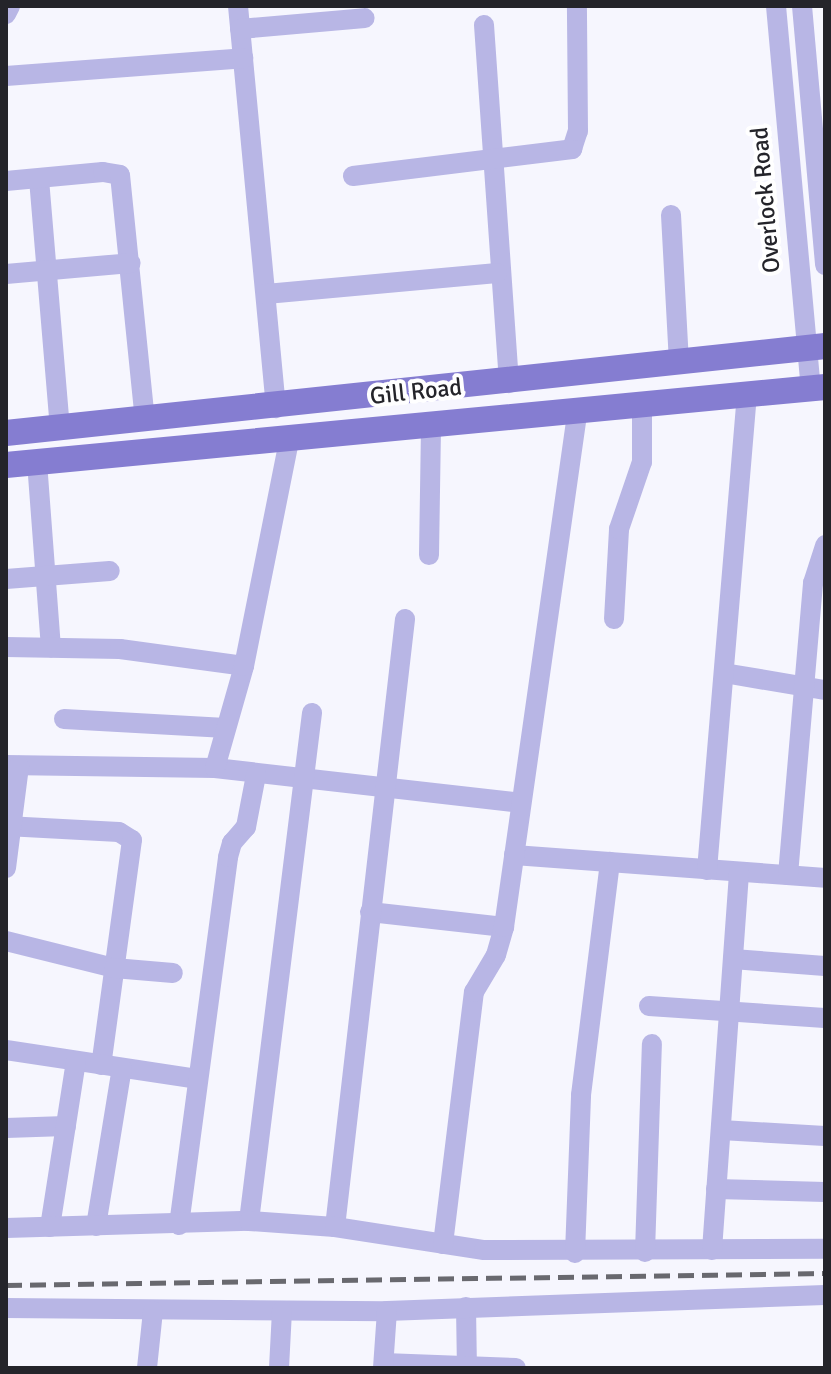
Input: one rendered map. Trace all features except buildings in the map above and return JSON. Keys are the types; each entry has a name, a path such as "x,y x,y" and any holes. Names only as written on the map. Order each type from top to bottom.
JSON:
{"main road":[{"name":"Gill Road","path":"6,433 276,408 815,347"},
{"name":"Gill Road","path":"6,465 289,441 578,408 818,388"}],"street":[{"path":"6,14 10,6"},
{"path":"238,6 276,408"},
{"path":"353,176 490,162 572,149 578,131 577,6"},
{"name":"Overlock Road","path":"776,6 795,238 815,347 818,388"},
{"path":"802,6 817,62 825,265"},
{"path":"240,29 365,18"},
{"path":"484,25 497,273 509,383"},
{"path":"6,76 243,58"},
{"path":"781,66 817,62"},
{"path":"6,181 103,172 120,175 145,420"},
{"path":"39,179 60,428"},
{"path":"671,215 679,363"},
{"path":"795,238 824,236"},
{"path":"6,274 131,263"},
{"path":"266,294 497,273"},
{"path":"707,870 747,393"},
{"path":"614,619 619,529 642,462 642,403"},
{"path":"443,1244 474,992 492,964 504,927 578,408"},
{"path":"429,555 431,425"},
{"path":"215,768 244,666 289,441"},
{"path":"37,462 51,647"},
{"path":"788,875 813,583 825,545"},
{"path":"6,579 110,571"},
{"path":"335,1227 405,619"},
{"path":"6,647 184,655 244,666"},
{"path":"724,673 825,690"},
{"path":"249,1221 300,779 312,713"},
{"path":"64,719 226,728"},
{"path":"6,868 12,766 215,768 520,803"},
{"path":"179,1225 228,857 232,843 246,827 256,775"},
{"path":"10,826 119,832 130,837 101,1065"},
{"path":"514,855 825,878"},
{"path":"575,1253 581,1095 610,862"},
{"path":"712,1250 739,872"},
{"path":"370,912 504,927"},
{"path":"6,941 114,968 173,973"},
{"path":"733,959 825,966"},
{"path":"649,1006 825,1018"},
{"path":"645,1252 652,1044"},
{"path":"6,1050 197,1079"},
{"path":"50,1227 76,1061"},
{"path":"96,1226 122,1068"},
{"path":"6,1128 66,1126"},
{"path":"721,1130 825,1136"},
{"path":"716,1189 825,1192"},
{"path":"6,1228 249,1221 335,1227 443,1244 575,1253 825,1249"},
{"path":"6,1308 387,1311 825,1295"},
{"path":"466,1307 467,1366"},
{"path":"147,1368 153,1311"},
{"path":"279,1368 282,1311"},
{"path":"387,1311 384,1365 516,1368"}],"railway":[{"path":"6,1285 825,1273"}]}
